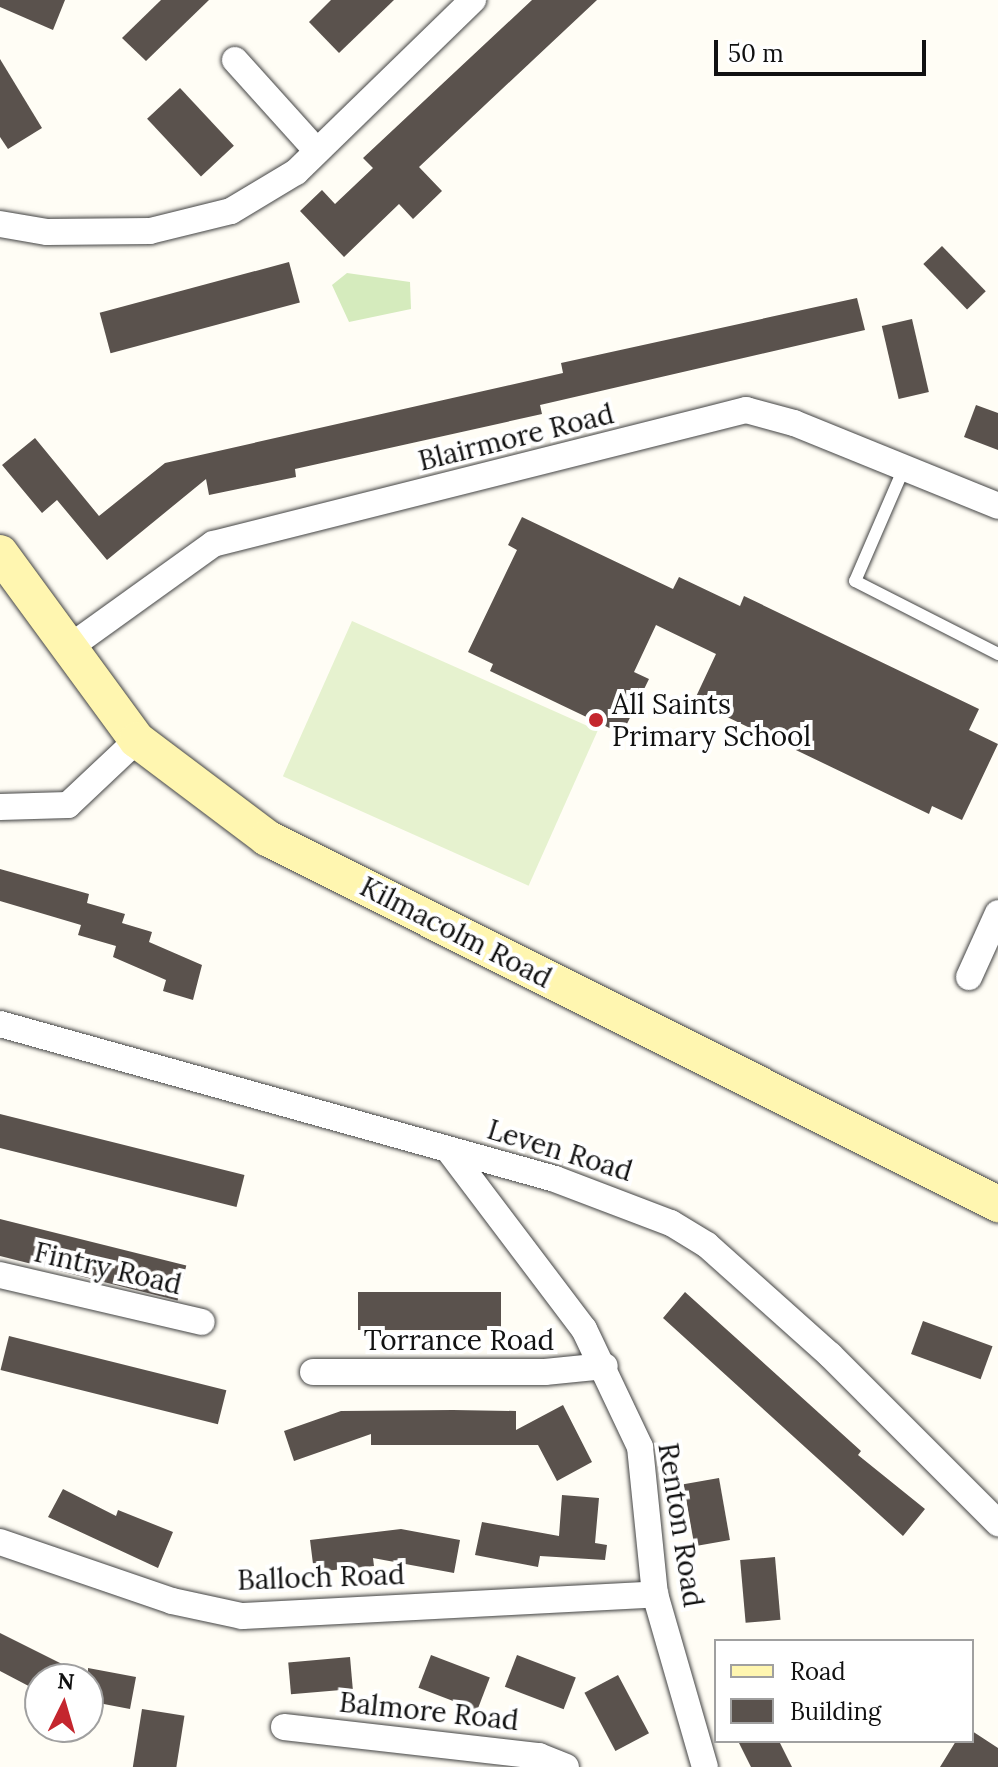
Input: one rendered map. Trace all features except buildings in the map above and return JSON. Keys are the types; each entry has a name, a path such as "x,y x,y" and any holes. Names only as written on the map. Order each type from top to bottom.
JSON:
{"main road":[{"name":"Kilmacolm Road","path":"0,553 67,649 137,740 267,838 998,1204"}],"street":[{"path":"0,224 47,232 164,228 231,211 296,172 473,0"},
{"path":"235,60 316,150"},
{"name":"Blairmore Road","path":"67,649 213,544 746,410 998,506"},
{"path":"0,807 68,805 137,740"},
{"path":"969,977 998,913"},
{"name":"Leven Road","path":"0,1024 628,1203 707,1245 830,1355 998,1523"},
{"name":"Renton Road","path":"450,1152 584,1329 605,1366 640,1447 655,1594 705,1767"},
{"name":"Fintry Road","path":"0,1275 202,1322"},
{"name":"Torrance Road","path":"313,1372 545,1372 605,1366"},
{"name":"Balloch Road","path":"0,1542 172,1601 242,1616 655,1594"},
{"name":"Balmore Road","path":"284,1727 539,1756 566,1767"}],"lane":[{"path":"904,468 855,581 998,654"}],"green space":[{"path":"347,273 410,282 411,309 349,322 332,285"},
{"path":"352,621 598,730 529,886 283,776"}],"place":[{"name":"All Saints Primary School","path":"596,720"}]}
